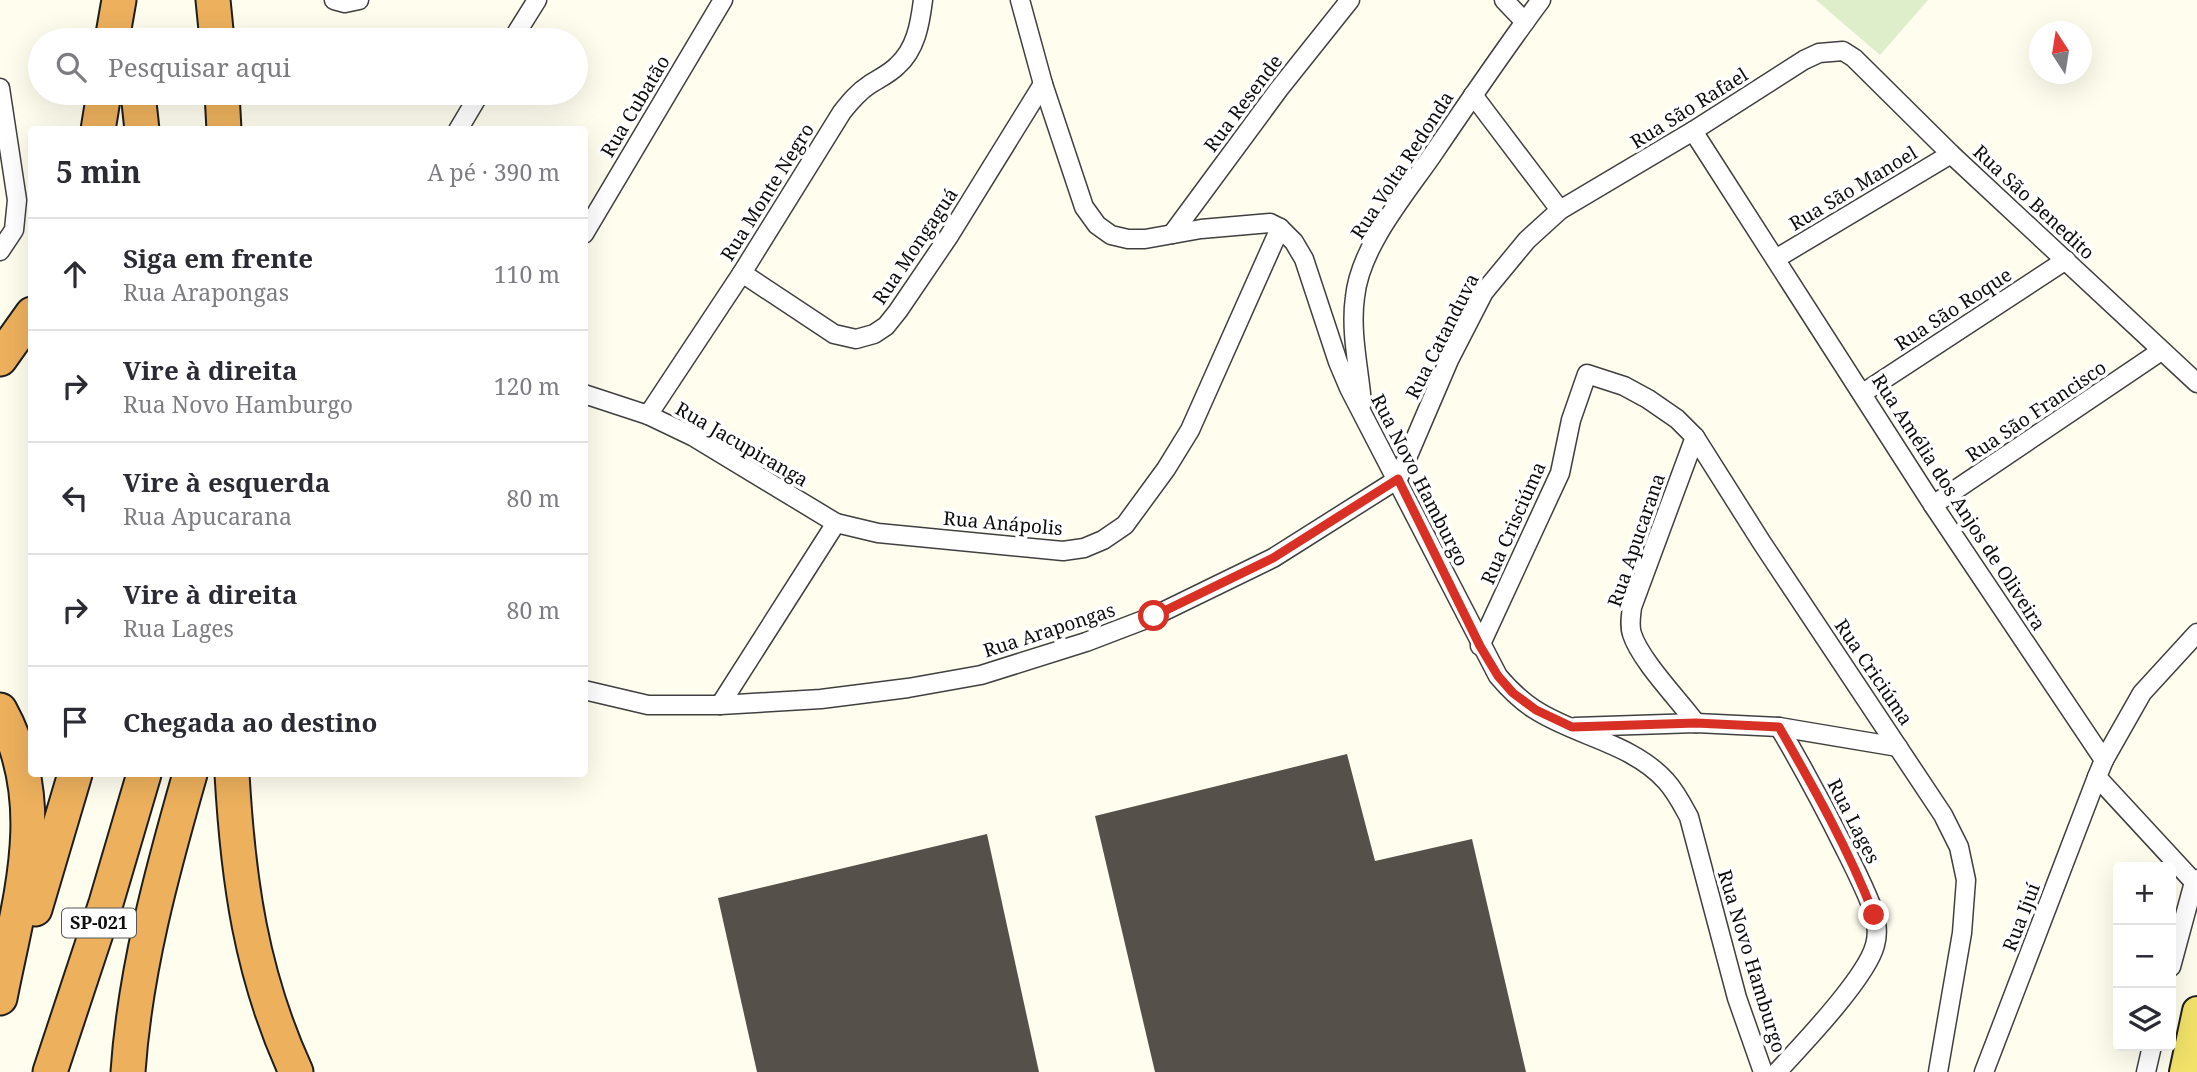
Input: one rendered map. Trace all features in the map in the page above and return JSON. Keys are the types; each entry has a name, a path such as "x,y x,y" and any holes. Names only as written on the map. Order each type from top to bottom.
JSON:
{"highway":[{"path":"114,28 119,0"},
{"path":"128,0 131,28"},
{"path":"213,0 216,28"},
{"path":"99,126 102,105"},
{"path":"139,105 142,126"},
{"path":"223,105 224,126"},
{"path":"0,359 28,320"},
{"path":"0,710 24,767 29,830 24,873 0,998"},
{"name":"SP-021","path":"0,1020 74,777"},
{"name":"SP-021","path":"50,1072 106,904 143,777"},
{"path":"128,1072 143,962 160,880 189,777"},
{"path":"232,777 236,835 248,925 263,989 296,1072"}],"main road":[{"path":"2184,1072 2197,1011"}],"street":[{"path":"334,0 345,3 359,0"},
{"path":"520,28 537,0"},
{"name":"Rua Cubatão","path":"588,227 723,0"},
{"name":"Rua Monte Negro","path":"648,415 742,273 842,112 853,98 898,66 908,54 921,20 923,0"},
{"path":"1020,0 1043,84 1084,207 1097,225 1111,235 1128,239 1145,239 1248,224 1270,223 1280,228"},
{"name":"Rua Resende","path":"1172,234 1279,89 1350,0"},
{"path":"1504,0 1525,22"},
{"name":"Rua Volta Redonda","path":"1364,414 1354,324 1354,297 1361,269 1403,197 1541,0"},
{"name":"Rua São Rafael","path":"1560,210 1693,131 1804,60 1819,53 1843,51"},
{"name":"Rua São Benedito","path":"1843,51 1869,72 1951,154 2197,383"},
{"name":"Rua Mongaguá","path":"742,273 834,334 856,339 874,334 886,326 949,236 1043,84"},
{"path":"0,88 17,200 13,230 0,251"},
{"path":"1473,95 1560,210"},
{"path":"460,126 473,105"},
{"name":"Rua Amélia dos Anjos de Oliveira","path":"1693,131 1777,258 1933,505 2104,760"},
{"name":"Rua São Manoel","path":"1777,258 1951,154"},
{"name":"Rua Catanduva","path":"1398,479 1449,360 1484,292 1527,240 1560,210"},
{"name":"Rua Novo Hamburgo","path":"1280,228 1294,242 1304,259 1338,362 1480,646 1498,676 1513,693 1536,710 1649,766 1679,798 1689,817 1737,998 1763,1072"},
{"name":"Rua Anápolis","path":"836,523 878,533 1063,551 1084,548 1103,540 1125,525 1191,430 1280,228"},
{"name":"Rua São Roque","path":"1863,393 2066,260"},
{"name":"Rua São Francisco","path":"1933,505 2161,351"},
{"name":"Rua Criciúma","path":"1587,374 1624,386 1648,399 1677,419 1695,437 1762,543 1943,815 1959,847 1966,880 1962,933 1938,1072"},
{"name":"Rua Crisciúma","path":"1480,646 1560,473 1571,420 1587,374"},
{"name":"Rua Jacupiranga","path":"588,395 648,415 694,437 836,523"},
{"name":"Rua Apucarana","path":"1695,437 1632,607 1630,623 1641,652 1696,723"},
{"name":"Rua Arapongas","path":"588,691 648,705 720,705 821,699 981,675 1086,642 1154,616 1273,558 1398,479"},
{"path":"720,705 836,523"},
{"path":"2176,950 2196,880 2097,777 2143,693 2197,633"},
{"path":"1572,727 1696,723 1779,727 1898,747"},
{"name":"Rua Lages","path":"1777,1072 1810,1036 1856,978 1874,948 1877,933 1874,915 1862,883 1807,775 1779,727"},
{"name":"Rua Ijuí","path":"1984,1072 2097,777"},
{"path":"2146,1072 2151,1051"}],"green space":[{"path":"1816,0 1928,0 1880,55"}],"building":[{"path":"1347,754 1375,861 1472,839 1526,1072 1155,1072 1095,816"},
{"path":"987,834 1039,1072 757,1072 718,898"}],"route":[{"path":"1154,616 1273,558 1398,479 1480,646 1498,676 1513,693 1536,710 1572,727 1696,723 1779,727 1830,819 1862,883 1874,915"}]}
